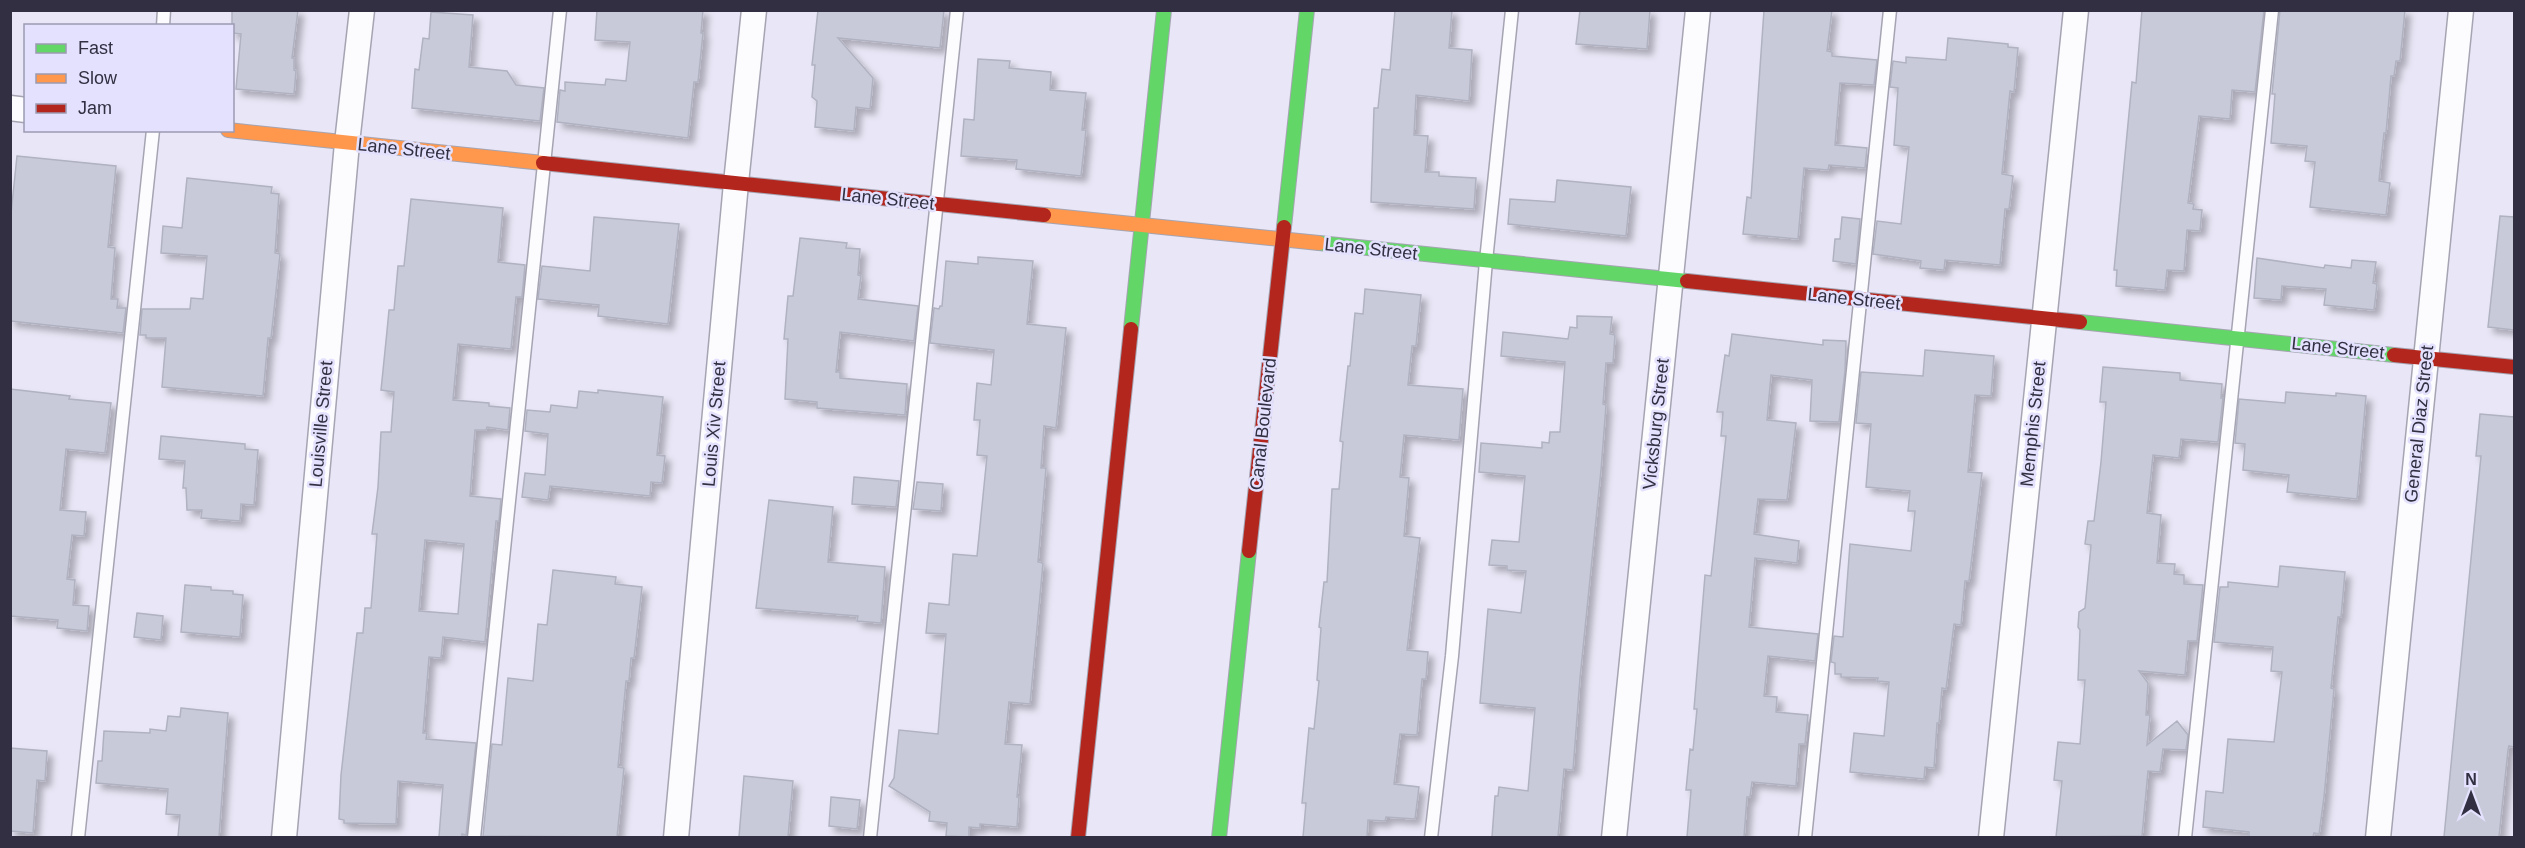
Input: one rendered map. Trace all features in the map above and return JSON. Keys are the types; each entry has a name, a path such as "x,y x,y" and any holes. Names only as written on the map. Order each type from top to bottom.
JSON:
{"street":[{"name":"Louisville Street","path":"284,837 347,143 362,10"},
{"name":"Louis Xiv Street","path":"676,837 754,10"},
{"path":"1078,837 1164,10"},
{"name":"Canal Boulevard","path":"1219,837 1307,10"},
{"name":"Vicksburg Street","path":"1614,837 1698,10"},
{"name":"Memphis Street","path":"1991,837 2076,10"},
{"name":"General Diaz Street","path":"2378,837 2461,10"},
{"name":"Lane Street","path":"234,131 2514,367"}],"lane":[{"path":"474,837 560,10"},
{"path":"870,837 957,10"},
{"path":"1431,837 1452,656 1486,261 1512,10"},
{"path":"1805,837 1890,10"},
{"path":"2185,837 2272,10"},
{"path":"78,837 153,132"}],"building":[{"path":"232,10 298,10 292,58 294,58 294,70 296,71 294,94 236,89 241,34 234,33 234,24 232,24"},
{"path":"597,10 703,10 698,82 694,82 688,138 557,122 560,90 565,91 565,82 605,85 606,79 626,81 630,42 595,40"},
{"path":"818,10 944,10 940,48 838,38 873,78 870,109 856,107 854,131 815,127 817,101 812,97 815,65 812,65"},
{"path":"1395,10 1452,10 1449,48 1472,50 1469,101 1416,95 1414,135 1428,136 1425,172 1439,172 1439,176 1476,178 1474,209 1371,202 1374,108 1378,108 1382,69 1390,70"},
{"path":"1580,10 1650,10 1647,49 1576,44"},
{"path":"1764,10 1832,10 1827,51 1832,52 1832,56 1877,60 1874,85 1840,83 1835,145 1867,148 1865,168 1829,165 1828,170 1804,168 1798,239 1743,234 1747,197 1751,198"},
{"path":"2142,10 2264,10 2255,92 2232,90 2230,119 2199,116 2188,203 2194,204 2193,209 2202,210 2200,231 2187,230 2184,271 2167,270 2165,290 2116,286 2117,270 2114,270 2132,82 2136,83"},
{"path":"2280,10 2405,10 2400,61 2396,61 2394,76 2391,76 2379,181 2390,183 2386,215 2310,207 2315,162 2305,161 2307,146 2271,143 2275,94 2272,94"},
{"path":"431,12 473,15 469,67 507,71 516,85 544,88 540,121 412,108 415,69 419,70 423,38 429,39"},
{"path":"1948,38 2008,44 2008,47 2018,48 2014,92 2010,91 2002,174 2013,176 2009,209 2005,209 2000,265 1945,260 1944,270 1920,268 1921,261 1873,254 1877,221 1901,224 1909,147 1894,145 1898,88 1890,87 1893,61 1906,63 1906,57 1946,60"},
{"path":"978,59 1010,61 1009,68 1051,72 1050,90 1086,93 1082,130 1086,130 1081,176 1016,169 1017,160 961,156 964,119 974,120"},
{"path":"17,156 116,166 108,247 115,248 111,299 118,299 117,308 126,308 123,333 10,321 10,223"},
{"path":"187,178 272,187 271,193 279,194 275,253 280,254 271,338 268,338 263,396 162,387 166,338 146,338 146,335 140,335 142,309 190,309 191,298 203,299 207,256 161,253 163,226 182,228"},
{"path":"1557,180 1631,187 1626,236 1508,224 1510,199 1555,202"},
{"path":"411,199 503,208 498,262 525,265 522,297 516,297 511,349 458,344 453,400 489,403 489,406 510,408 508,430 487,427 486,430 475,430 470,496 501,499 499,521 496,521 485,642 443,637 441,658 429,657 423,733 427,733 426,739 476,743 466,835 462,834 462,837 439,837 443,785 398,781 396,824 344,823 344,820 339,819 341,775 357,633 363,633 365,608 371,608 377,534 372,534 378,487 381,432 391,432 394,392 381,390 389,310 394,310 398,266 404,266","holes":["425,540 464,544 458,614 419,611"]},
{"path":"2500,216 2514,217 2514,330 2488,327"},
{"path":"594,217 679,224 668,324 598,316 599,305 538,299 542,266 590,271"},
{"path":"1842,217 1860,219 1856,264 1833,261 1835,239 1840,239"},
{"path":"800,238 847,243 846,248 860,249 858,275 861,276 858,299 918,306 914,341 840,332 836,372 840,372 840,378 907,384 905,415 817,408 817,402 785,399 788,339 784,339 788,296 793,296"},
{"path":"978,257 1033,261 1027,324 1066,328 1056,428 1044,426 1041,468 1046,468 1038,562 1043,563 1030,704 1009,702 1005,744 1022,745 1017,797 1019,797 1017,827 980,824 980,828 969,827 969,837 946,836 947,823 929,821 930,812 889,786 894,778 899,730 938,734 946,634 926,633 929,603 949,605 953,554 977,556 987,456 977,455 980,420 974,420 977,383 991,385 994,350 930,343 934,308 939,309 942,306 946,261 978,264"},
{"path":"2257,258 2324,268 2325,265 2351,268 2352,260 2376,262 2373,283 2377,284 2374,310 2324,305 2326,289 2282,286 2281,300 2254,298"},
{"path":"1365,289 1421,295 1416,346 1412,346 1408,385 1463,389 1459,440 1404,435 1400,477 1409,478 1404,536 1420,538 1407,650 1428,652 1426,679 1422,679 1417,735 1400,734 1394,784 1419,787 1415,819 1386,817 1385,821 1368,820 1367,837 1303,837 1306,803 1302,803 1309,728 1314,729 1319,681 1317,680 1321,628 1319,627 1324,582 1327,582 1332,489 1339,489 1343,442 1340,441 1348,366 1350,366 1355,313 1363,314"},
{"path":"1577,316 1612,317 1610,334 1615,335 1613,363 1606,363 1603,404 1606,405 1601,470 1573,770 1564,769 1558,837 1492,837 1495,796 1498,796 1499,787 1528,791 1535,708 1480,703 1488,609 1521,613 1526,571 1507,570 1507,566 1489,565 1492,540 1519,542 1525,476 1479,472 1481,443 1542,448 1542,442 1549,443 1550,432 1560,432 1565,362 1501,356 1503,332 1568,339 1570,327 1577,328"},
{"path":"1732,334 1823,345 1823,340 1846,341 1845,371 1839,422 1810,421 1812,380 1771,375 1767,420 1796,423 1787,500 1758,499 1754,534 1799,541 1797,563 1755,558 1749,627 1818,634 1815,661 1768,656 1764,696 1777,697 1776,712 1808,715 1805,744 1799,744 1796,786 1752,782 1750,797 1747,797 1744,837 1687,837 1691,790 1686,790 1697,709 1694,709 1705,575 1711,576 1726,436 1721,436 1723,412 1717,412 1725,355 1729,356"},
{"path":"1925,350 1994,356 1991,396 1975,395 1968,472 1982,473 1969,581 1965,581 1961,625 1954,624 1946,689 1942,688 1934,768 1925,767 1924,779 1850,772 1854,733 1884,736 1889,682 1877,681 1878,678 1841,677 1841,674 1835,674 1835,663 1831,662 1834,636 1843,637 1850,544 1911,551 1915,511 1908,511 1910,491 1866,487 1871,424 1856,423 1861,372 1923,376"},
{"path":"2103,367 2180,373 2180,380 2222,384 2221,398 2223,398 2218,442 2181,439 2179,458 2153,455 2147,513 2161,515 2157,563 2175,564 2174,574 2184,575 2184,584 2203,585 2197,641 2188,641 2185,675 2139,671 2148,683 2146,715 2150,715 2147,745 2177,721 2188,735 2186,750 2163,749 2160,772 2148,771 2142,836 2056,837 2062,781 2054,780 2058,742 2080,744 2085,680 2078,680 2080,630 2078,627 2079,612 2085,608 2091,545 2085,544 2088,521 2094,521 2101,462 2106,402 2100,402"},
{"path":"10,389 70,396 69,399 111,403 105,453 66,449 60,510 86,512 84,536 72,535 67,579 75,580 73,605 89,606 87,631 57,628 58,620 10,616"},
{"path":"598,390 663,397 657,455 665,456 662,483 651,482 650,496 550,486 548,500 522,497 525,473 545,475 548,434 525,431 527,410 550,412 551,405 577,408 579,391 598,393"},
{"path":"2286,392 2366,396 2357,499 2287,492 2289,475 2243,470 2245,444 2235,443 2239,399 2285,403"},
{"path":"2480,414 2514,417 2514,747 2509,746 2508,750 2499,837 2444,837 2481,456 2476,456"},
{"path":"161,436 245,444 245,449 258,450 254,505 241,504 240,521 201,518 202,510 187,510 186,488 183,488 185,461 159,459"},
{"path":"854,477 899,481 896,507 852,504"},
{"path":"917,482 943,484 941,511 913,509"},
{"path":"769,500 833,507 828,562 885,567 881,623 857,621 858,616 756,608"},
{"path":"2280,566 2345,572 2331,688 2334,689 2324,797 2319,834 2314,833 2313,837 2249,837 2249,832 2203,827 2206,791 2223,793 2228,739 2274,742 2282,672 2271,671 2273,647 2214,642 2220,587 2228,587 2228,582 2278,587"},
{"path":"553,570 616,577 615,584 642,587 634,658 631,658 629,681 626,681 618,767 624,768 617,837 483,836 492,744 502,745 508,678 533,681 538,624 547,625"},
{"path":"185,585 211,587 211,590 233,591 233,594 243,595 240,637 181,632"},
{"path":"137,613 163,616 161,640 134,637"},
{"path":"181,708 228,713 219,837 178,837 180,815 166,814 168,789 96,783 98,761 102,761 104,731 150,733 150,729 166,731 168,716 180,717"},
{"path":"10,748 47,751 45,781 37,780 33,833 10,831"},
{"path":"744,776 793,781 788,837 739,837"},
{"path":"831,797 860,800 857,829 829,826"}],"traffic: fast":[{"path":"1131,329 1164,10"},
{"path":"1284,227 1307,10"},
{"path":"1319,243 1687,281"},
{"path":"2080,322 2394,355"},
{"path":"1219,838 1249,551"}],"traffic: slow":[{"path":"234,131 543,163"},
{"path":"1044,215 1319,243"}],"traffic: jam":[{"path":"543,163 1044,215"},
{"path":"1249,551 1284,227"},
{"path":"1687,281 2080,322"},
{"path":"1078,838 1131,329"},
{"path":"2394,355 2514,367"}]}
